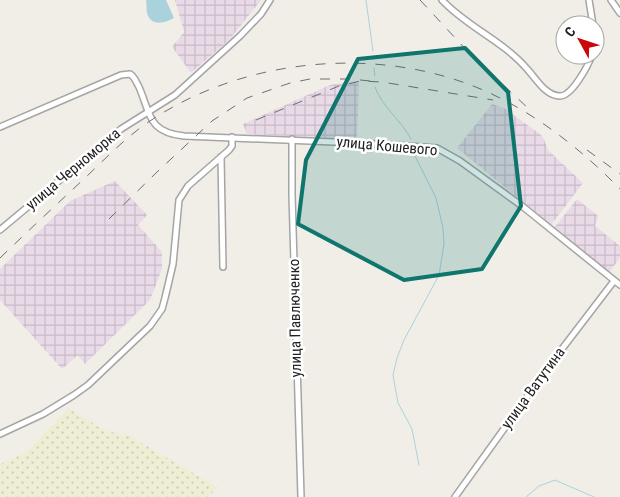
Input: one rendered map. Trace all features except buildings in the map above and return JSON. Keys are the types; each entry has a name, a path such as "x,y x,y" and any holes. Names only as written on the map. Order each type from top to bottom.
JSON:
{"street":[{"name":"улица Черноморка","path":"0,230 121,129 175,96 253,22 270,0"},
{"path":"442,0 516,58 545,89 556,95 565,95 572,90 586,65"},
{"path":"590,0 592,15"},
{"path":"611,0 620,13"},
{"path":"0,127 126,74 134,77 149,112"},
{"name":"улица Кошевого","path":"149,112 159,129 184,136 428,146 443,150 522,206 620,285"},
{"path":"0,434 43,414 74,395 150,326 162,309 173,264 179,200 188,186 232,146 232,137"},
{"name":"улица Павлюченко","path":"292,139 293,254 301,497"},
{"path":"221,157 223,267"},
{"name":"улица Ватутина","path":"455,497 546,370 614,281"}],"highlighted area":[{"path":"465,48 508,92 521,206 482,269 404,280 298,224 306,160 358,59"}],"shaded area":[{"path":"175,0 261,0 230,39 191,73 172,47 184,32"},
{"path":"359,81 357,139 247,134 243,124 330,85"},
{"path":"492,104 504,108 540,134 548,150 583,183 551,225 457,148"},
{"path":"115,181 147,215 138,225 162,252 162,269 150,300 85,364 78,355 62,369 0,300 0,269 70,201"},
{"path":"577,199 598,216 595,226 620,246 620,258 609,272 554,228"}],"green space":[{"path":"69,408 106,431 130,436 217,487 209,497 0,497 0,464 25,453"}],"water":[{"path":"146,0 166,0 174,18 159,23 155,22 147,13"}],"waterway":[{"path":"366,0 373,51"},
{"path":"374,68 375,76"},
{"path":"375,87 382,101 411,139"},
{"path":"414,154 436,198 443,228 444,244 439,275 404,340 393,375 398,403 412,429 419,465"},
{"path":"526,497 539,486 555,480 594,497"}],"railway":[{"path":"420,0 471,55 529,109"},
{"path":"0,258 118,147 153,119 192,97 234,81 278,70 324,64 370,64 415,69 459,81 500,98 533,117 564,139 620,189"},
{"path":"109,219 212,121 247,98 290,83 310,79 370,81"},
{"path":"256,120 339,86 361,81 382,82 493,100"},
{"path":"587,150 620,174"}]}
